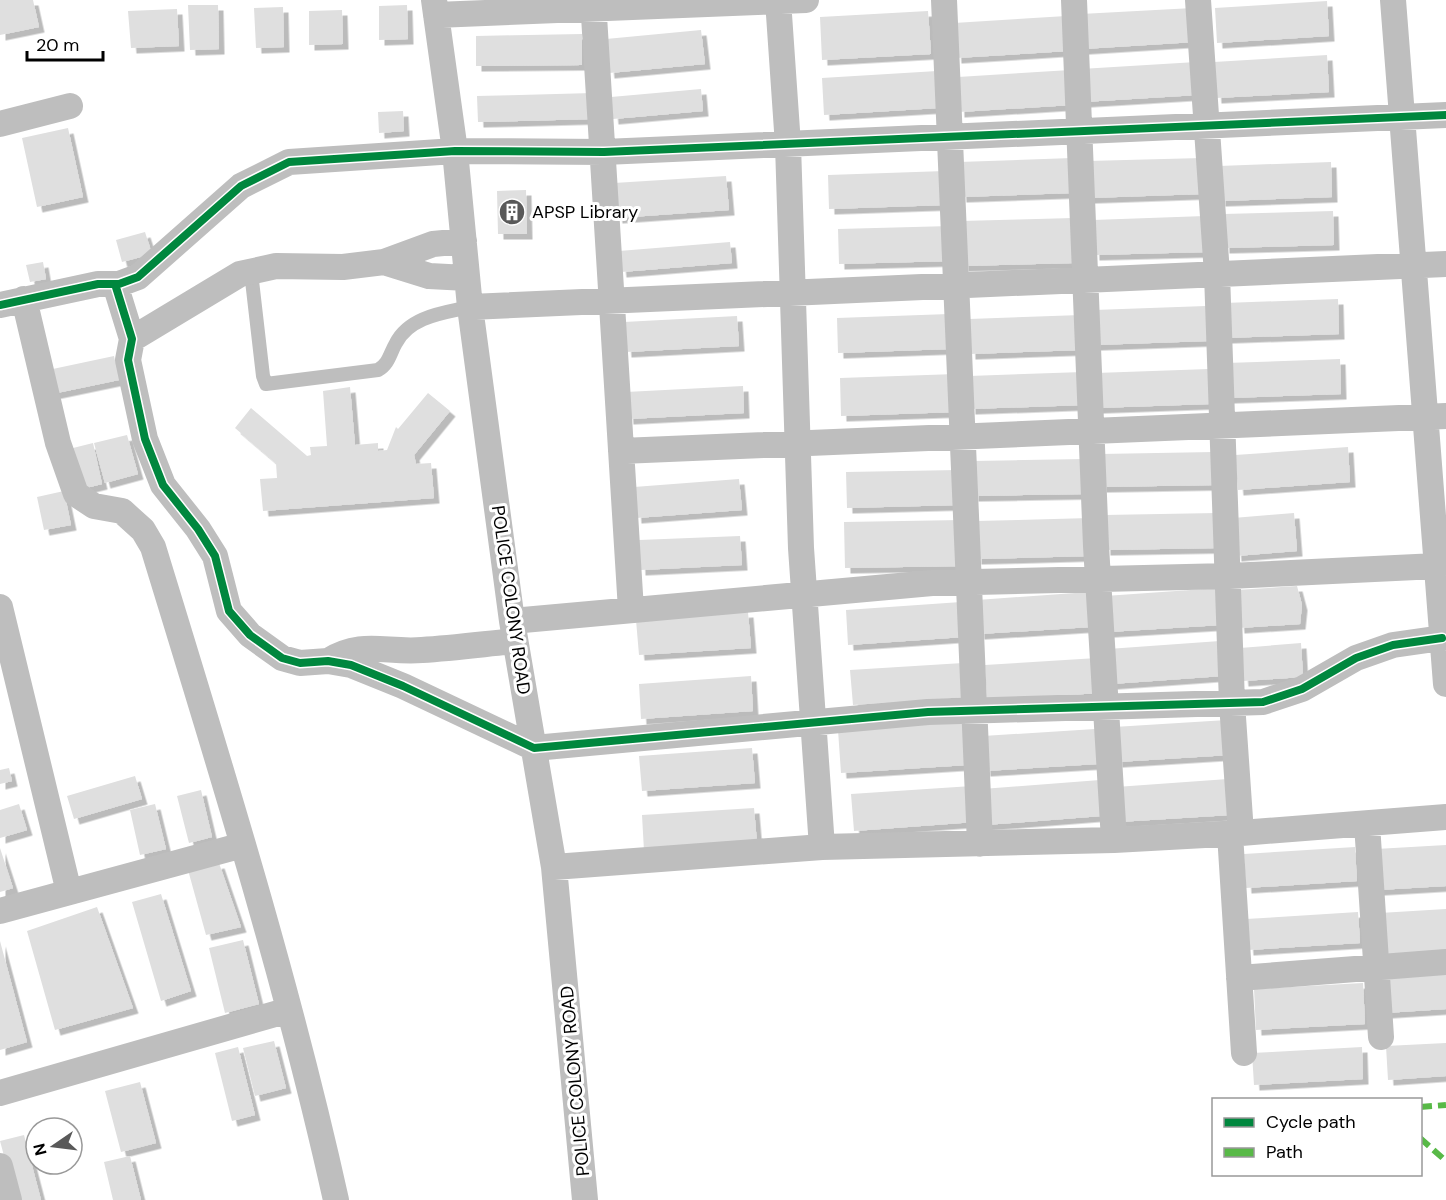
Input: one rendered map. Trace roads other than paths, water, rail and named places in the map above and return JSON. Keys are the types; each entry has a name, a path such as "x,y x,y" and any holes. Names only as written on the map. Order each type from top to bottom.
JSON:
{"street":[{"path":"435,8 806,0"},
{"path":"944,0 980,844"},
{"path":"1074,0 1098,577 1113,840"},
{"path":"1198,0 1217,274 1229,576 1239,978 1244,1053"},
{"path":"1393,0 1413,266 1436,417 1437,566 1446,684"},
{"path":"778,1 788,145 804,594 822,847"},
{"path":"593,4 631,610"},
{"name":"POLICE COLONY ROAD","path":"435,8 455,151 470,307 514,631 554,867 585,1200"},
{"path":"0,124 70,106"},
{"path":"330,1198 289,1010 243,844 153,547 143,530 122,511 94,506 76,494 12,302 98,284 115,284 138,277 241,186 289,162 455,151 604,152 1446,115"},
{"path":"132,339 218,285 251,272 276,266 343,267 384,262 433,244 464,241"},
{"path":"384,262 429,276 467,278"},
{"path":"470,307 792,291 1446,264"},
{"path":"115,284 132,339 128,360 145,439 163,485 198,529 214,556 229,611 250,635 282,658 300,663 328,661 351,665 403,686 534,748 928,712 1232,703 1272,699 1302,689 1356,658 1393,645 1442,638"},
{"path":"621,451 1436,417"},
{"path":"328,661 345,650 359,648 422,650 631,610 804,594 969,582 1098,577 1229,576 1437,566"},
{"path":"0,607 4,648 69,892"},
{"path":"554,867 822,847 1113,840 1446,817"},
{"path":"1368,824 1381,1037"},
{"path":"0,910 243,844"},
{"path":"1239,978 1446,962"},
{"path":"0,1094 289,1010"},
{"path":"0,1166 9,1200"}],"lane":[{"path":"251,272 264,382 270,385 378,370 385,367 397,340 415,323 470,307"}],"place":[{"name":"APSP Library","path":"512,212"}]}
